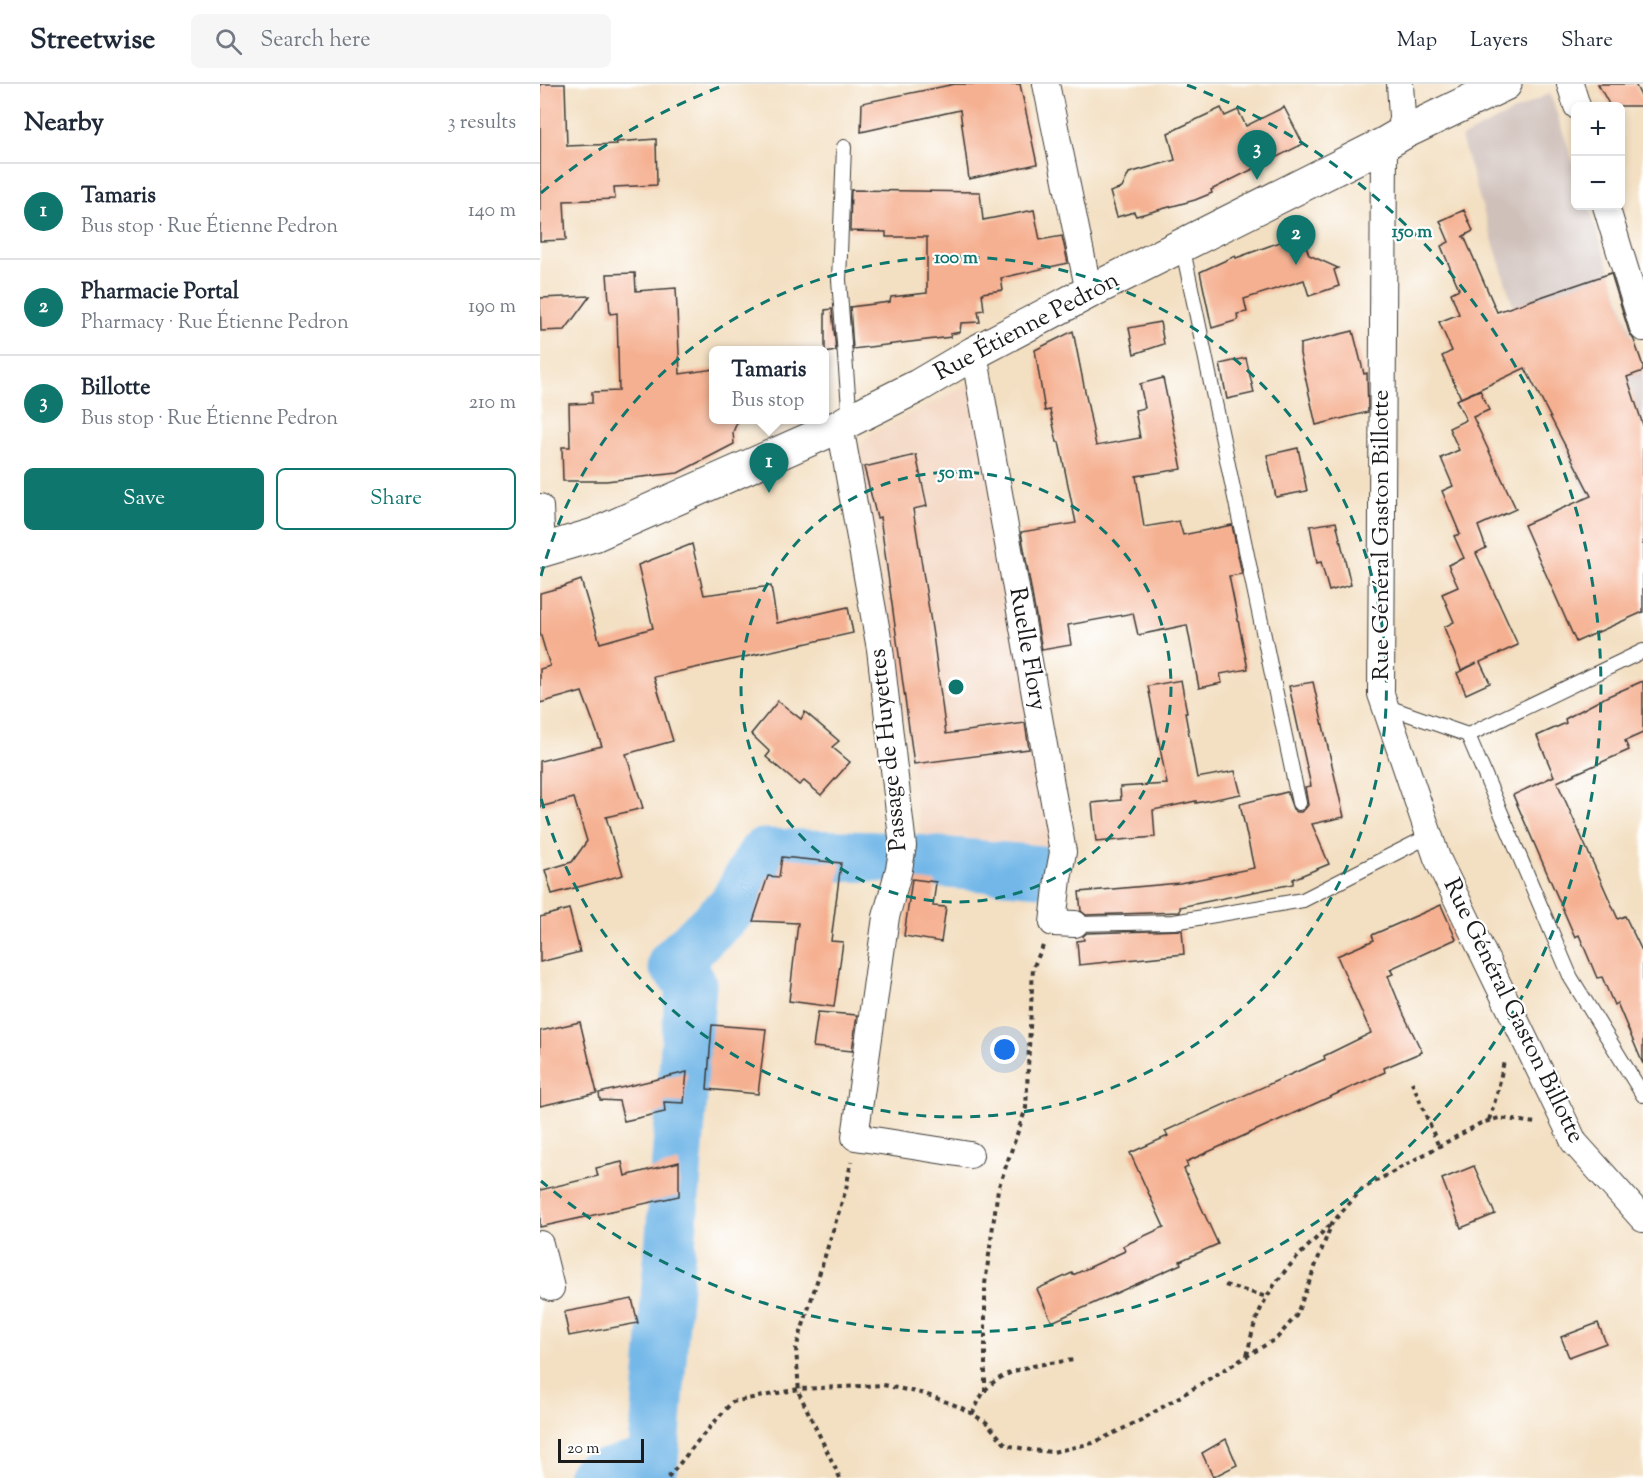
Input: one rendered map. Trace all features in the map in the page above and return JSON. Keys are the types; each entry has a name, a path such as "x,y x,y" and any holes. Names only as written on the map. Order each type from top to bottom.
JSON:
{"street":[{"path":"1046,84 1089,292"},
{"name":"Rue Général Gaston Billotte","path":"1400,84 1394,138 1381,694 1437,858 1574,1142 1643,1219"},
{"name":"Rue Étienne Pedron","path":"541,550 594,534 845,423 918,386 974,353 1089,292 1505,84"},
{"path":"1570,84 1576,102"},
{"path":"1607,210 1643,328"},
{"name":"Ruelle Flory","path":"974,353 1063,852 1058,879 1064,924"},
{"name":"Passage de Huyettes","path":"845,423 880,649 901,858 886,917 855,1137"},
{"path":"540,507 541,550"},
{"path":"855,1137 970,1155"},
{"path":"540,1244 551,1288"}],"lane":[{"path":"844,147 839,280 845,423"},
{"path":"1182,245 1299,803"},
{"path":"1385,706 1468,735 1643,651"},
{"path":"1468,735 1571,978 1643,1095"},
{"path":"1064,924 1174,922 1303,900 1430,836"}],"path":[{"path":"984,1392 985,1284 998,1189 1026,1108 1033,968 1064,924"},
{"path":"1488,1121 1497,1094 1514,1017"},
{"path":"1412,1082 1439,1147"},
{"path":"1247,1356 1257,1318 1272,1287 1296,1257 1332,1223 1362,1189 1488,1121 1499,1118 1533,1122 1569,1131"},
{"path":"840,1478 800,1393 796,1348 846,1189 855,1137"},
{"path":"668,1478 732,1402 799,1389 883,1385 925,1394 960,1407 986,1422 1006,1445 1053,1452 1093,1443 1141,1420 1277,1338 1296,1316 1332,1223"},
{"path":"1225,1286 1267,1297"},
{"path":"972,1414 984,1392 1002,1377 1026,1367 1074,1360"}],"shaded area":[{"path":"1550,93 1571,156 1571,210 1589,210 1643,366 1643,614 1543,403 1461,138"},
{"path":"979,380 1059,847 1047,865 924,854 876,537 854,456 869,435"}],"building":[{"path":"540,84 565,84 567,146 617,144 616,142 656,139 657,185 614,187 615,199 564,201 566,240 540,241"},
{"path":"955,84 1020,84 1037,164 969,179 960,110 861,132 862,103"},
{"path":"1598,84 1635,84 1643,100 1643,106 1625,106 1625,102 1608,102"},
{"path":"1284,107 1303,144 1195,200 1136,216 1134,212 1117,217 1110,192 1122,188 1129,173 1175,160 1168,133 1221,108 1225,116 1238,110 1246,126"},
{"path":"851,190 980,192 983,220 1034,210 1040,240 1062,236 1068,263 1001,278 1003,290 982,293 984,310 978,311 980,322 961,323 960,332 950,334 951,337 853,349 850,307 890,302 891,297 927,293 927,237 886,237 886,232 850,231"},
{"path":"1464,210 1473,231 1462,237 1464,236 1497,312 1611,273 1629,332 1643,366 1643,371 1627,377 1643,425 1643,612 1576,642 1524,525 1591,496 1525,368 1461,398 1442,356 1452,351 1439,322 1459,314 1451,293 1459,289 1441,246 1449,242 1440,221"},
{"path":"1302,234 1309,255 1338,268 1334,270 1339,286 1309,296 1304,280 1244,299 1247,312 1237,314 1238,320 1212,328 1200,272 1235,256 1236,258"},
{"path":"635,273 636,291 676,288 680,374 709,370 709,424 736,424 733,432 734,444 678,473 606,481 563,481 562,447 570,447 569,404 592,403 592,392 619,391 617,313 610,314 607,274"},
{"path":"590,296 565,330 541,331 540,298"},
{"path":"832,309 836,351 829,352 829,346 825,346 825,310"},
{"path":"1160,322 1164,344 1134,354 1129,328"},
{"path":"1073,331 1096,446 1140,438 1135,410 1145,408 1140,384 1163,378 1182,469 1136,476 1144,527 1179,521 1183,535 1232,525 1242,574 1229,576 1248,669 1220,674 1222,683 1199,688 1187,625 1138,635 1133,613 1068,625 1071,645 1042,650 1021,532 1076,523 1059,442 1057,442 1050,410 1045,411 1035,350"},
{"path":"1353,331 1364,374 1367,373 1368,412 1316,425 1300,354 1300,344"},
{"path":"1246,358 1254,393 1227,399 1220,364"},
{"path":"1480,390 1489,410 1473,417 1516,509 1478,526 1486,548 1476,553 1518,645 1480,662 1490,683 1466,694 1457,673 1477,663 1461,670 1444,627 1454,622 1442,594 1458,587 1448,565 1464,558 1454,536 1460,534 1442,491 1453,486 1441,458 1459,450 1449,428 1466,420 1456,400"},
{"path":"1298,448 1307,491 1276,497 1267,455"},
{"path":"916,455 927,506 913,509 946,734 1025,723 1029,749 914,764 880,517 877,518 864,467"},
{"path":"1336,522 1351,585 1329,591 1321,562 1317,563 1310,526"},
{"path":"692,544 704,595 771,586 777,623 848,607 853,633 654,677 673,741 626,754 643,808 606,817 623,875 552,894 545,870 572,862 587,841 574,798 540,807 540,761 602,746 582,692 540,703 540,669 550,666 540,633 540,593 581,580 600,643 653,628 638,565"},
{"path":"1181,680 1197,778 1235,771 1241,794 1153,810 1155,837 1096,842 1092,803 1121,800 1120,787 1167,784 1148,686"},
{"path":"1643,681 1643,733 1625,741 1629,750 1557,782 1618,919 1625,916 1643,953 1643,1064 1617,1003 1614,1005 1602,977 1597,978 1579,935 1575,937 1513,795 1554,776 1537,736 1566,723 1565,719 1606,697"},
{"path":"1313,682 1344,817 1312,824 1329,864 1293,879 1293,884 1180,907 1180,912 1086,915 1081,911 1079,892 1180,883 1254,868 1240,804 1287,792 1293,809 1297,812 1301,812 1308,805 1305,787 1311,786 1289,686"},
{"path":"778,701 801,719 805,712 839,741 832,747 850,762 821,795 804,781 799,785 766,757 770,752 751,734"},
{"path":"782,857 841,863 831,941 843,942 834,1007 789,1001 798,923 753,921 768,876 779,877"},
{"path":"912,879 936,882 933,906 946,907 941,942 904,936"},
{"path":"1441,905 1456,939 1390,969 1393,974 1388,976 1422,1052 1384,1068 1385,1072 1186,1162 1188,1167 1184,1169 1218,1244 1180,1261 1181,1264 1052,1322 1037,1289 1125,1251 1123,1246 1164,1227 1130,1153 1168,1136 1165,1131 1325,1059 1324,1056 1371,1033 1337,956 1374,940 1372,935"},
{"path":"569,909 580,952 540,962 540,917"},
{"path":"1182,930 1184,954 1079,965 1077,941 1084,940 1083,936 1087,933"},
{"path":"818,1012 857,1015 852,1051 813,1047"},
{"path":"580,1022 597,1093 540,1106 540,1031"},
{"path":"712,1025 766,1029 758,1094 707,1089"},
{"path":"687,1072 684,1103 664,1102 665,1112 624,1121 619,1101 600,1100 599,1093"},
{"path":"622,1162 625,1176 679,1162 679,1196 540,1227 540,1190 598,1176 596,1168"},
{"path":"1474,1166 1495,1214 1461,1228 1442,1179"},
{"path":"632,1299 638,1323 569,1336 564,1312"},
{"path":"1598,1323 1606,1343 1569,1357 1561,1337"},
{"path":"1226,1439 1237,1465 1213,1477 1202,1453"}],"waterway":[{"path":"592,1478 653,1462 691,984 673,963 732,907 763,854 883,857 1040,871"}],"place":[{"name":"Billotte","path":"1257,180"},
{"name":"Pharmacie Portal","path":"1296,265"},
{"name":"Tamaris","path":"769,493"}]}
